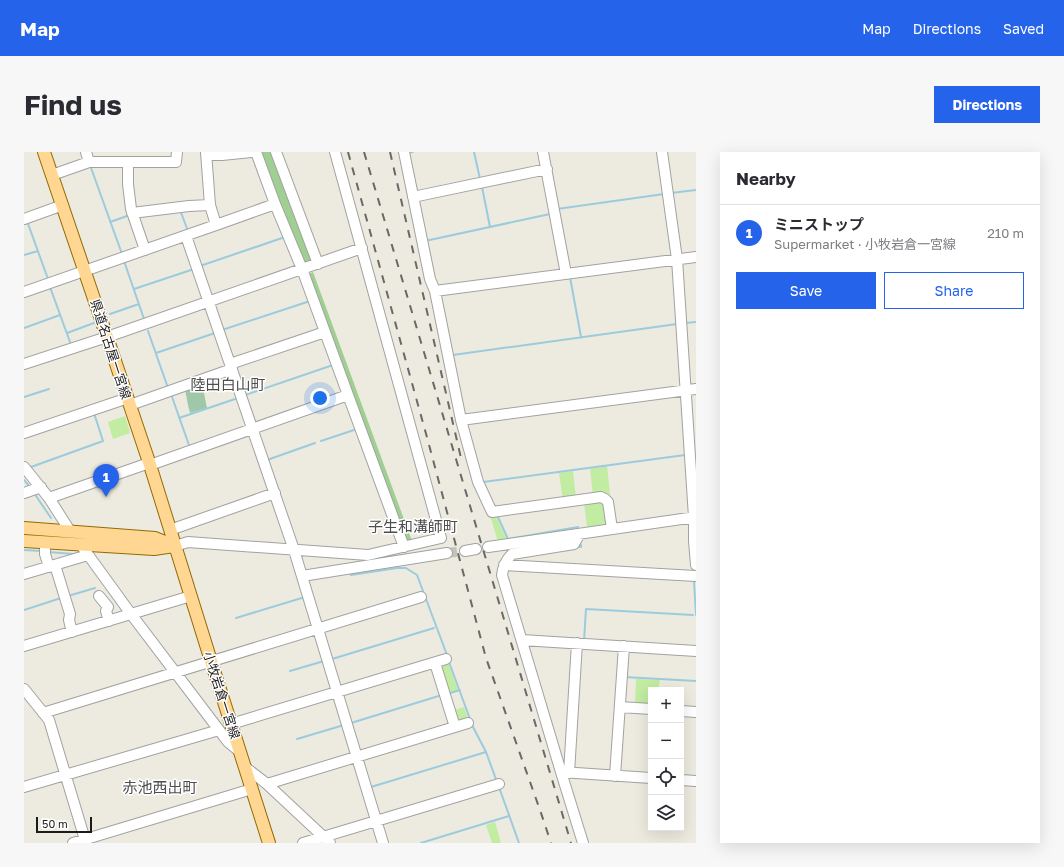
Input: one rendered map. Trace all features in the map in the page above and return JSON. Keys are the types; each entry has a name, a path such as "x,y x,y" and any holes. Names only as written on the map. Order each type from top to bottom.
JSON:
{"main road":[{"name":"県道名古屋一宮線","path":"44,152 129,401 175,546"},
{"path":"24,528 155,538 175,546"},
{"path":"24,541 45,542 85,550 154,549 175,546"},
{"name":"小牧岩倉一宮線","path":"175,546 210,661 269,843"}],"street":[{"path":"52,175 87,157 129,158 176,162 177,152"},
{"path":"216,225 210,206 206,154 222,155 251,152"},
{"path":"256,152 275,204 302,269 404,547"},
{"path":"276,152 318,264"},
{"path":"175,546 188,542 368,555 441,538 335,152"},
{"path":"404,152 430,279 435,291 461,420 478,482 492,512 601,497 608,502 612,529"},
{"path":"543,152 566,274"},
{"path":"662,152 677,259 691,390 695,517 694,540 696,565"},
{"path":"129,158 128,184 132,213 145,250"},
{"path":"413,197 547,169"},
{"path":"24,292 275,204"},
{"path":"24,219 63,205"},
{"path":"132,213 189,206 210,206"},
{"path":"186,236 294,550 383,843"},
{"path":"24,364 107,337 362,248"},
{"path":"435,291 696,257"},
{"path":"24,433 129,401 231,367 325,332"},
{"path":"461,420 691,390"},
{"path":"49,498 253,429 348,395"},
{"path":"24,467 49,498 70,531"},
{"path":"24,493 41,487"},
{"path":"170,530 275,493"},
{"path":"488,547 695,517"},
{"path":"579,535 574,544 512,554 504,565 502,575 565,772 583,843"},
{"path":"45,542 45,554 52,566 70,614 69,620 72,632"},
{"path":"465,551 476,549"},
{"path":"24,574 52,566 85,550 130,614 228,742 240,752"},
{"path":"302,576 447,554"},
{"path":"504,565 696,576"},
{"path":"100,596 108,607 106,611 109,621"},
{"path":"24,646 191,596"},
{"path":"43,712 421,597"},
{"path":"522,640 696,651"},
{"path":"565,772 577,643"},
{"path":"615,776 624,646"},
{"path":"231,724 446,659"},
{"path":"435,663 455,727"},
{"path":"24,689 49,720 86,841"},
{"path":"620,706 648,709"},
{"path":"684,711 696,712"},
{"path":"267,784 468,723"},
{"path":"24,787 219,730"},
{"path":"245,767 267,784 326,840"},
{"path":"565,772 648,778"},
{"path":"684,780 696,781"},
{"path":"303,843 326,840 376,822 499,784"},
{"path":"73,843 86,841 252,789"}],"green space":[{"path":"261,152 272,152 311,260 306,262 300,260"},
{"path":"313,272 412,541 407,542 403,539 307,279 309,274"},
{"path":"202,383 207,408 190,413 185,389"},
{"path":"125,416 130,433 113,439 108,422"},
{"path":"607,466 610,494 593,496 590,469"},
{"path":"573,471 576,498 563,500 559,473"},
{"path":"605,502 608,521 606,524 587,527 584,503"},
{"path":"495,514 507,540 498,542 490,515"},
{"path":"448,662 458,690 446,694 437,666"},
{"path":"636,679 660,680 659,687 648,687 648,706 635,705"},
{"path":"464,707 469,721 456,725 451,711"},
{"path":"495,822 501,843 492,843 486,825"}],"waterway":[{"path":"408,153 413,152"},
{"path":"474,152 480,179"},
{"path":"90,165 122,254"},
{"path":"482,187 490,227"},
{"path":"671,193 696,190"},
{"path":"557,209 664,194"},
{"path":"180,210 188,231"},
{"path":"425,241 550,214"},
{"path":"110,222 130,215"},
{"path":"27,221 48,279"},
{"path":"200,266 285,237"},
{"path":"24,255 38,251"},
{"path":"124,261 144,319"},
{"path":"134,289 194,269"},
{"path":"570,277 581,337"},
{"path":"50,287 70,342"},
{"path":"222,330 310,301"},
{"path":"110,314 139,304"},
{"path":"24,328 60,315"},
{"path":"685,323 696,322"},
{"path":"67,333 94,323"},
{"path":"453,356 677,324"},
{"path":"148,331 168,388"},
{"path":"156,353 215,333"},
{"path":"245,395 333,365"},
{"path":"24,397 49,389"},
{"path":"171,394 190,448"},
{"path":"179,418 238,398"},
{"path":"31,467 103,441 94,413"},
{"path":"321,441 357,429"},
{"path":"267,460 315,443"},
{"path":"483,482 685,455"},
{"path":"24,480 30,487"},
{"path":"34,493 51,518"},
{"path":"497,515 508,539 578,527 579,529"},
{"path":"24,550 41,551"},
{"path":"48,552 74,554"},
{"path":"351,575 397,568 406,568 417,575 447,655"},
{"path":"694,581 696,615"},
{"path":"68,596 95,588"},
{"path":"236,618 305,597"},
{"path":"24,610 61,598"},
{"path":"584,641 586,609 693,615"},
{"path":"332,659 434,628"},
{"path":"290,671 324,661"},
{"path":"449,662 470,719"},
{"path":"624,677 696,681"},
{"path":"447,694 460,690"},
{"path":"351,723 442,695"},
{"path":"297,739 344,725"},
{"path":"472,725 486,752 497,782"},
{"path":"371,787 486,752"},
{"path":"500,790 519,843"},
{"path":"421,843 509,816"}],"tunnel":[{"path":"447,553 465,551"}],"railway":[{"path":"348,152 486,658 551,843"},
{"path":"364,152 571,843"},
{"path":"390,152 461,458"}],"place":[{"name":"ミニストップ","path":"106,497"}],"district":[{"name":"陸田白山町","path":"228,384"},
{"name":"子生和溝師町","path":"413,526"},
{"name":"赤池西出町","path":"160,787"}]}
